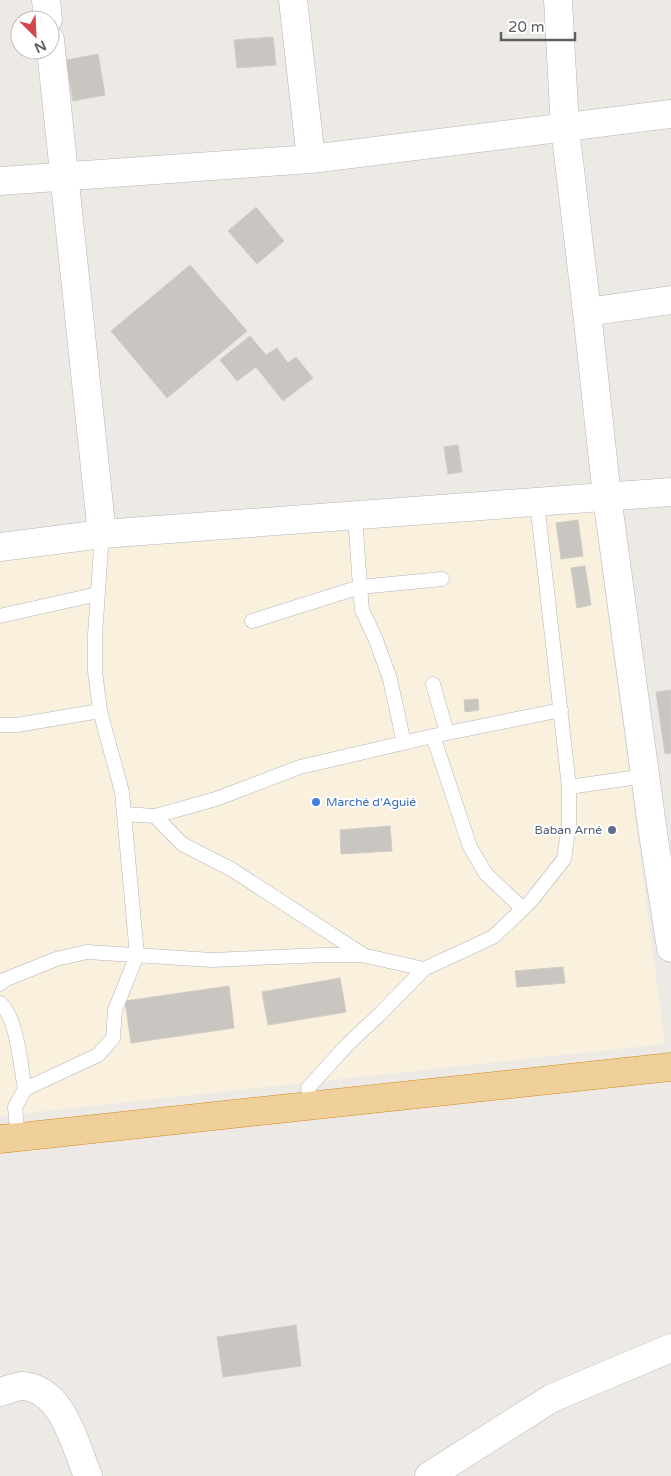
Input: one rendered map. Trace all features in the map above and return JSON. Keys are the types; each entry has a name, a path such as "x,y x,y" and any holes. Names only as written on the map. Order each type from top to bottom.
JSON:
{"highway":[{"path":"9,1138 671,1067"}],"street":[{"path":"293,0 311,158"},
{"path":"558,0 565,128 607,497 645,776 662,832 671,948"},
{"path":"52,60 102,534"},
{"path":"0,181 311,158 671,114"},
{"path":"587,312 671,300"},
{"path":"0,547 102,534 671,492"},
{"path":"429,1476 552,1398 671,1348"},
{"path":"0,1392 22,1386 40,1391 56,1403 65,1418 88,1476"}],"lane":[{"path":"311,1106 308,1088 348,1044 424,970 494,937 531,901 564,859 569,825 569,787 537,502"},
{"path":"355,516 362,610 376,640 390,679 404,743"},
{"path":"9,1138 15,1107 25,1089 98,1055 113,1038 115,1010 137,955 122,792 100,710 95,671 95,635 102,534"},
{"path":"252,621 360,587 442,579"},
{"path":"0,616 98,594"},
{"path":"433,684 440,734 470,847 486,874 523,909"},
{"path":"0,725 16,725 100,710"},
{"path":"124,814 155,816 216,799 300,767 440,734 561,710"},
{"path":"569,787 645,776"},
{"path":"155,816 182,844 231,869 362,955"},
{"path":"0,984 4,980 56,959 87,952 212,960 362,955 424,970"},
{"path":"0,1003 5,1007 13,1022 25,1089"}],"shaded area":[{"name":"Marché d'Aguié","path":"594,509 665,1044 0,1116 0,560 101,546"}],"building":[{"path":"273,37 276,65 237,68 234,40"},
{"path":"98,54 105,95 73,101 66,60"},
{"path":"256,207 284,241 257,264 228,231"},
{"path":"190,265 247,331 167,398 111,331"},
{"path":"250,336 266,355 277,348 288,363 296,357 313,378 283,401 256,367 237,381 220,360"},
{"path":"458,445 462,472 448,474 444,447"},
{"path":"578,520 583,556 561,559 556,523"},
{"path":"585,566 591,605 577,608 571,568"},
{"path":"671,690 671,753 665,754 656,692"},
{"path":"478,699 479,710 465,712 464,700"},
{"path":"390,826 392,851 341,854 340,830"},
{"path":"563,967 565,983 517,987 515,971"},
{"path":"340,978 346,1012 268,1025 262,992"},
{"path":"229,986 234,1028 131,1043 125,1001"},
{"path":"296,1325 301,1366 223,1377 217,1337"}],"place":[{"name":"Marché d'Aguié","path":"316,802"},
{"name":"Baban Arné","path":"612,830"}]}
